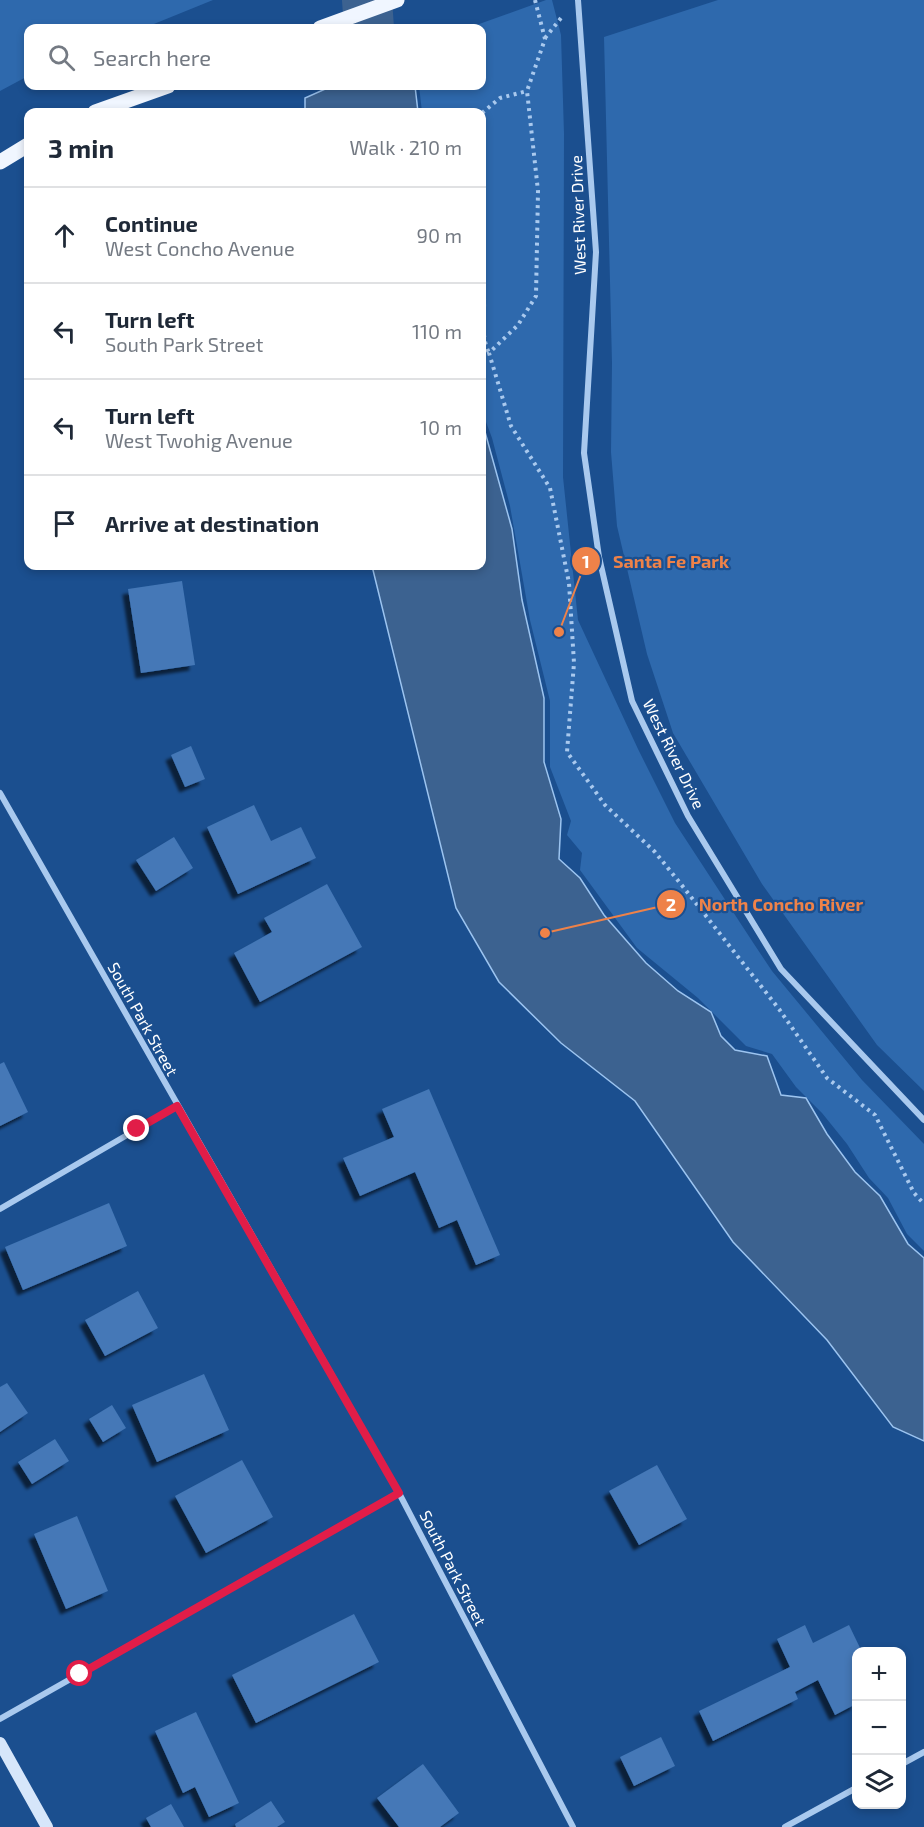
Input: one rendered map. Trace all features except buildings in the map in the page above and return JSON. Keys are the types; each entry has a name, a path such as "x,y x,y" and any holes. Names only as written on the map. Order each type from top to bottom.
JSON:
{"main road":[{"path":"331,24 397,0"},
{"path":"106,108 157,90"},
{"path":"0,162 24,147"}],"street":[{"name":"West River Drive","path":"578,0 596,252 584,453 599,557 632,701 688,816 781,969 924,1120"},
{"name":"South Park Street","path":"0,793 399,1493 573,1827"},
{"path":"0,1209 177,1106"},
{"path":"0,1719 399,1493"},
{"path":"0,1743 47,1827"},
{"path":"906,1762 924,1752"},
{"path":"785,1827 852,1790"}],"path":[{"path":"486,110 500,98 527,91"},
{"path":"486,347 489,353"}],"shaded area":[{"path":"0,0 213,0 154,24 24,24 24,78 0,91"},
{"path":"546,0 552,0 561,35 564,134 563,477 578,620 675,823 754,944 772,971 862,1080 924,1144 924,1251 907,1234 888,1198 869,1178 847,1144 822,1113 796,1087 772,1054 746,1046 698,998 637,948 580,870 582,853 567,835 571,821 550,767 550,701 530,620 510,506 486,422 486,108 422,108 419,90 486,90 486,24 479,24"},
{"path":"718,0 924,0 924,1091 877,1045 762,884 673,733 647,654 617,526 611,452 612,363 604,37"},
{"path":"323,90 415,90 418,108 305,108 305,98"},
{"path":"486,435 512,529 522,600 544,698 544,762 561,819 559,859 580,878 604,915 646,963 678,991 711,1012 721,1036 735,1050 767,1056 781,1095 806,1098 827,1134 855,1172 880,1196 908,1244 924,1258 924,1441 893,1427 827,1340 733,1242 635,1101 561,1043 499,982 456,908 373,570 486,570"}],"waterway":[{"path":"367,0 369,24"}],"place":[{"name":"Santa Fe Park","path":"559,632"},
{"name":"North Concho River","path":"545,933"}],"route":[{"path":"80,1674 399,1493 177,1106 137,1129"}]}
